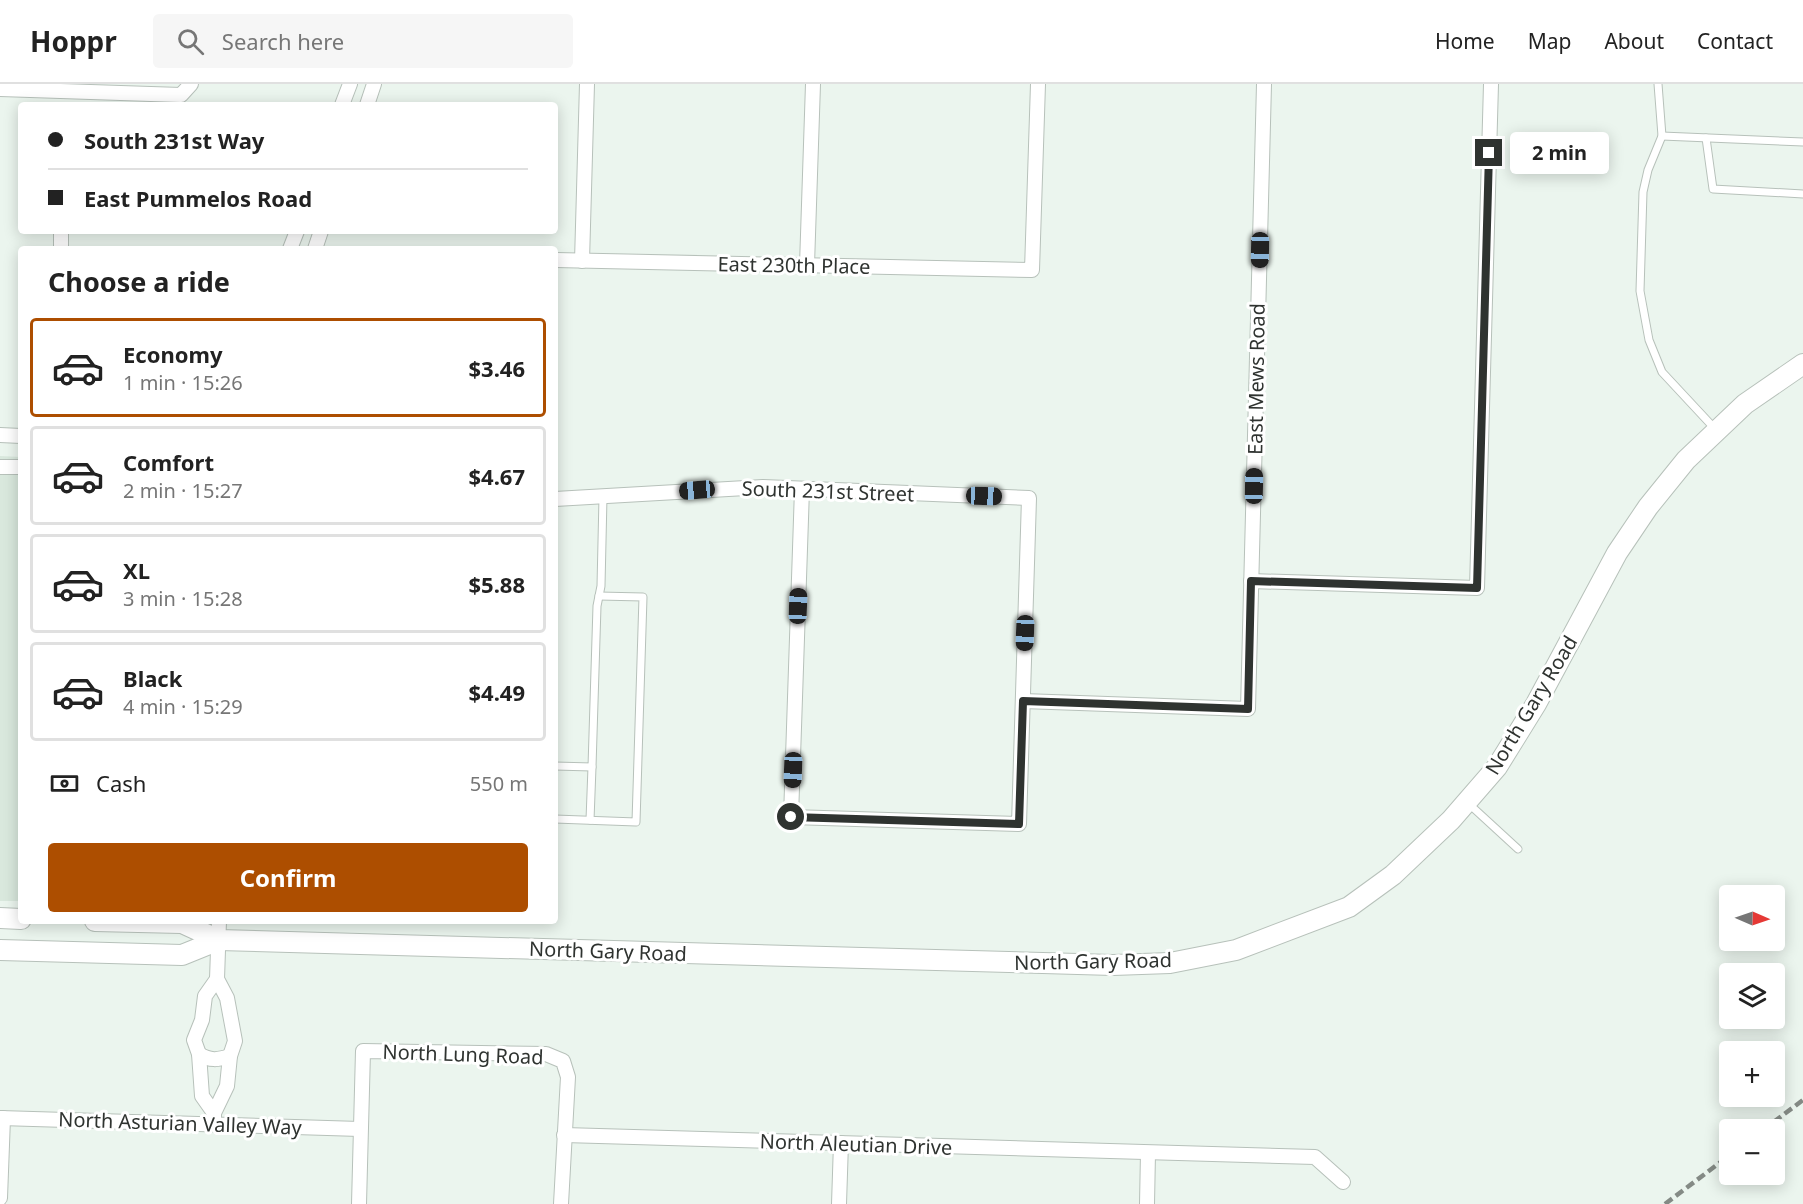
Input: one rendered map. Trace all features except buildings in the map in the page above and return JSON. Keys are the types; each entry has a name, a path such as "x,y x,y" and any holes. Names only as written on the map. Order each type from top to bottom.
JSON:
{"main road":[{"name":"North Gary Road","path":"182,924 219,930 1113,965 1170,963 1236,950 1349,907 1393,875 1451,820 1497,767 1536,704 1617,553 1660,491 1686,460 1745,404 1803,364"},
{"path":"0,918 18,919"},
{"name":"North Gary Road","path":"0,950 182,955 219,930"}],"street":[{"path":"343,102 350,84"},
{"path":"369,102 374,84"},
{"path":"582,261 587,84"},
{"path":"807,266 813,84"},
{"name":"East 230th Place","path":"558,260 1032,270 1038,84"},
{"name":"East Mews Road","path":"1023,701 1248,709 1264,84"},
{"path":"1251,581 1477,588 1491,84"},
{"path":"0,89 65,98 181,95 191,85"},
{"path":"0,435 18,436"},
{"path":"0,467 18,467"},
{"name":"South 231st Street","path":"558,499 733,488 1029,498 1023,701"},
{"path":"802,489 791,817 1019,824 1023,701"},
{"path":"214,1118 226,1086 230,1056 235,1041 227,998 217,979 219,930"},
{"path":"214,1118 202,1096 199,1054 194,1040 202,1020 205,996 217,979"},
{"name":"North Lung Road","path":"360,1129 363,1051 546,1054 563,1061 568,1077 564,1135"},
{"path":"199,1054 206,1059 217,1060 230,1056"},
{"path":"0,1198 1,1118"},
{"name":"North Asturian Valley Way","path":"1,1118 214,1118 360,1129"},
{"path":"359,1204 360,1129"},
{"path":"561,1204 564,1135"},
{"name":"North Aleutian Drive","path":"564,1135 1315,1157 1343,1182"},
{"path":"839,1204 841,1143"},
{"path":"1147,1204 1148,1153"}],"lane":[{"path":"1658,84 1662,136 1648,170 1643,192 1641,300 1649,340 1662,372 1716,430"},
{"path":"1662,136 1803,142"},
{"path":"1706,138 1713,189 1803,194"},
{"path":"590,820 603,497"},
{"path":"558,819 636,822 644,597 599,596"},
{"path":"558,766 592,767"},
{"path":"1467,802 1518,849"}],"shaded area":[{"path":"0,456 18,457 18,901 0,901"}],"railway":[{"path":"1778,1119 1803,1100"},
{"path":"1665,1204 1719,1163"}],"route":[{"path":"791,817 1019,824 1023,701 1248,709 1251,581 1477,588 1489,153"}]}
